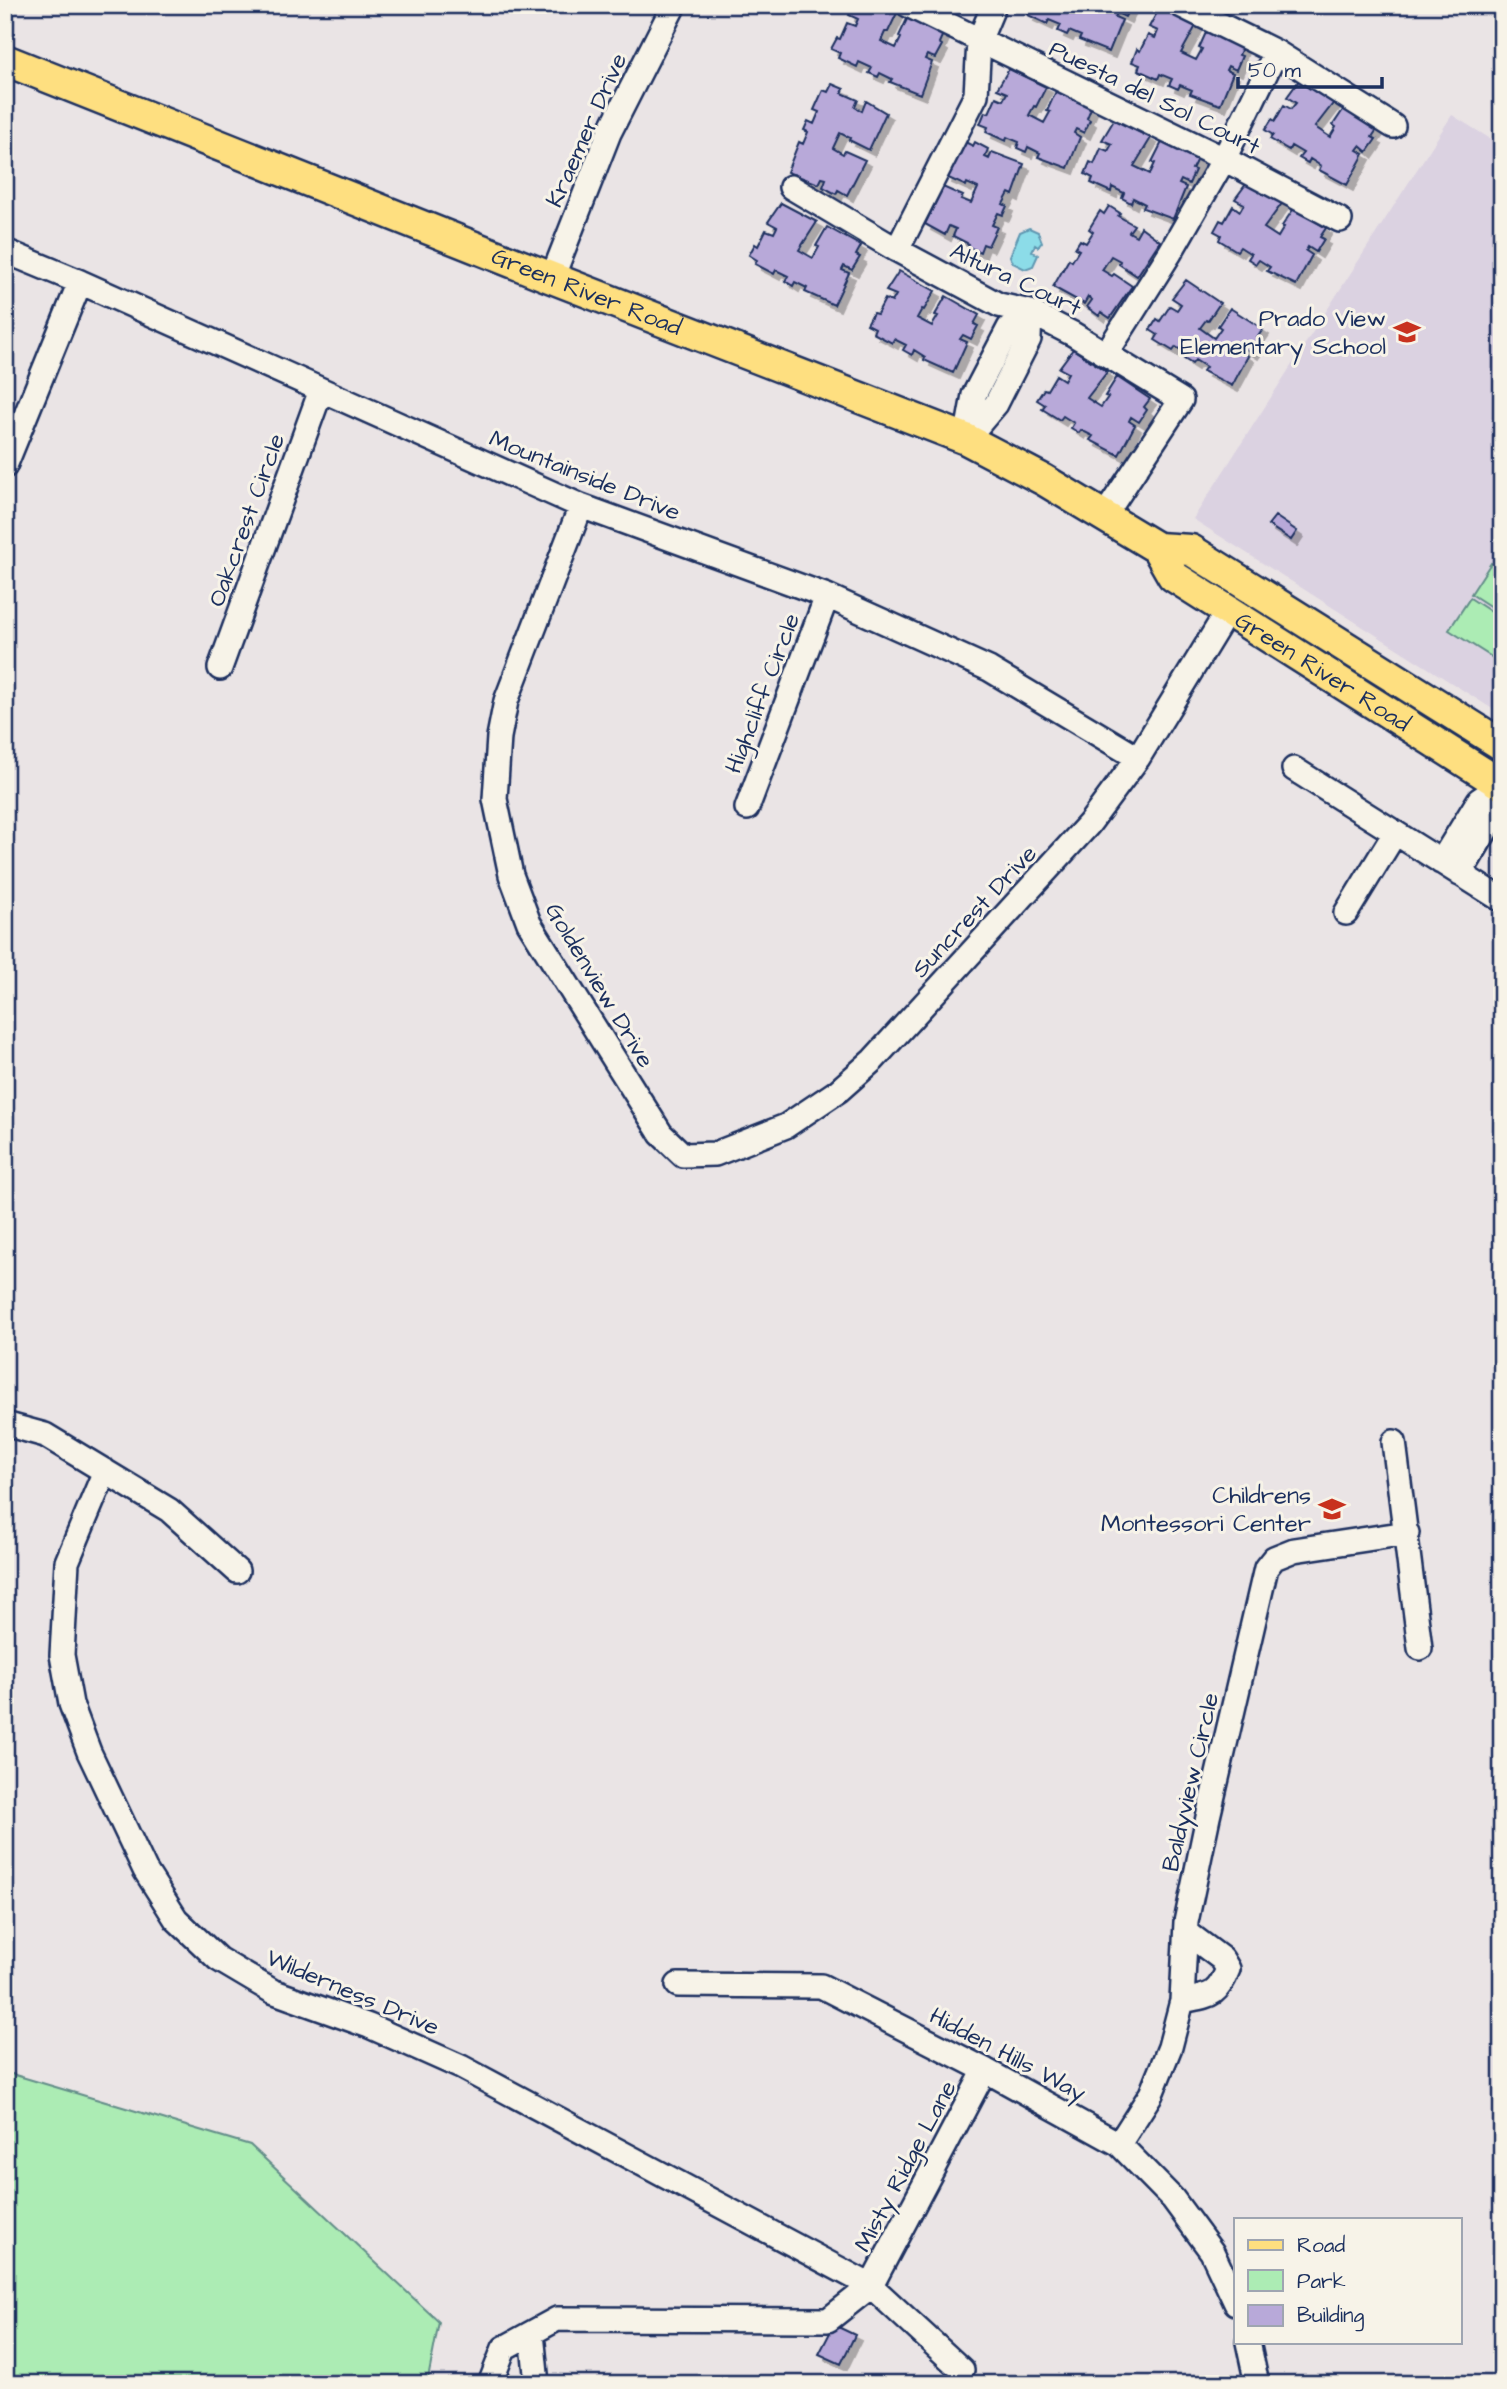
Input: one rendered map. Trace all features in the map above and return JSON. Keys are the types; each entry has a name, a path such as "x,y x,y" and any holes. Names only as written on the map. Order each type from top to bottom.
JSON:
{"main road":[{"name":"Green River Road","path":"5,60 552,278 966,439 1044,480 1157,548 1173,576 1501,785"},
{"name":"Green River Road","path":"1157,548 1191,550 1502,745"},
{"path":"1227,612 1289,610"}],"street":[{"name":"Kraemer Drive","path":"552,278 609,133 674,5"},
{"name":"Puesta del Sol Court","path":"908,5 1224,159 1340,220"},
{"path":"897,250 976,95 979,40 994,5"},
{"path":"1180,5 1276,52 1393,126"},
{"path":"1106,354 1167,258 1224,159 1276,52"},
{"name":"Altura Court","path":"791,187 897,250 999,305 1030,312 1073,334 1181,400 1105,515"},
{"name":"Mountainside Drive","path":"5,251 582,506 827,596 989,669 1138,758"},
{"path":"5,466 80,282"},
{"path":"966,439 996,404 1029,339 1030,312"},
{"name":"Oakcrest Circle","path":"220,668 321,390"},
{"name":"Goldenview Drive","path":"582,506 506,701 495,774 497,812 511,875 529,923 661,1134 683,1155"},
{"name":"Highcliff Circle","path":"747,808 827,596"},
{"name":"Suncrest Drive","path":"683,1155 715,1154 786,1126 838,1091 873,1060 1090,824 1138,758 1227,612"},
{"path":"1294,769 1502,900"},
{"path":"1451,868 1479,800 1501,785"},
{"path":"1451,868 1502,803"},
{"path":"1346,913 1395,833"},
{"path":"5,1424 45,1435 169,1510 237,1571"},
{"path":"1394,1442 1420,1648"},
{"name":"Wilderness Drive","path":"105,1471 67,1562 62,1655 71,1704 89,1752 145,1870 176,1919 218,1959 272,1991 369,2026 461,2067 871,2286 962,2370"},
{"name":"Baldyview Circle","path":"1119,2144 1151,2094 1170,2047 1182,2001 1186,1932 1208,1817 1266,1568 1274,1558 1294,1550 1407,1532"},
{"path":"1182,2001 1209,1995 1221,1988 1228,1969 1223,1959 1186,1932"},
{"name":"Hidden Hills Way","path":"678,1985 821,1986 985,2070 1119,2144 1173,2199 1212,2252 1234,2299"},
{"name":"Misty Ridge Lane","path":"871,2286 985,2070"},
{"path":"490,2384 504,2348 557,2319 828,2319 871,2286"},
{"path":"532,2333 537,2384"},
{"path":"1248,2344 1257,2384"}],"shaded area":[{"name":"Prado View Elementary School","path":"1452,115 1502,146 1502,715 1193,519"}],"green space":[{"path":"1491,563 1502,569 1502,614 1471,594"},
{"path":"1470,598 1502,619 1502,654 1498,661 1449,630"},
{"path":"5,2072 250,2145 439,2322 427,2384 5,2384"}],"water":[{"path":"1029,228 1038,232 1042,242 1038,247 1035,245 1032,251 1038,255 1033,266 1025,269 1013,263 1010,256 1020,232"}],"building":[{"path":"853,5 882,5 897,13 881,41 896,48 908,17 943,34 939,43 942,45 935,58 927,55 925,59 932,62 920,94 890,82 892,79 880,73 878,77 869,73 872,68 859,62 857,67 838,58 840,53 831,49 837,38 840,39 847,23 855,26 858,19 849,15"},
{"path":"1131,5 1125,17 1117,13 1115,17 1122,20 1109,52 1079,40 1081,36 1069,31 1067,35 1058,31 1061,25 1049,20 1047,24 1028,15 1030,10 1021,7"},
{"path":"1160,7 1197,24 1181,53 1196,60 1208,28 1243,45 1236,70 1228,66 1226,70 1233,73 1220,105 1190,94 1192,90 1180,85 1178,89 1169,85 1172,79 1160,74 1158,79 1138,70 1140,65 1132,62 1137,49 1140,51 1148,35 1155,38 1158,31 1149,27"},
{"path":"1009,69 1046,87 1029,115 1044,123 1056,91 1091,108 1087,118 1090,120 1084,133 1076,129 1074,133 1080,137 1068,168 1038,157 1040,153 1028,147 1026,152 1017,148 1019,142 1007,137 1006,141 986,132 988,127 980,124 985,112 989,113 996,97 1003,100 1007,93 997,89"},
{"path":"1300,79 1335,101 1315,127 1330,137 1336,127 1333,125 1345,107 1378,128 1372,137 1376,139 1367,152 1360,146 1357,150 1364,154 1347,185 1319,170 1321,166 1310,159 1308,163 1299,158 1303,153 1291,146 1289,150 1270,139 1273,135 1265,130 1272,119 1275,121 1284,105 1291,109 1296,103 1287,97"},
{"path":"832,84 844,89 842,93 858,100 855,107 862,111 866,101 886,113 869,150 840,133 833,148 843,154 845,151 865,160 847,195 838,190 836,194 823,187 826,179 822,178 819,184 787,172 799,142 803,144 808,132 804,130 808,121 814,124 819,112 814,110 823,90 828,92"},
{"path":"1114,120 1151,138 1134,166 1150,174 1155,163 1152,162 1162,142 1197,159 1189,184 1181,180 1179,184 1186,187 1173,219 1143,208 1145,204 1133,198 1131,203 1122,198 1124,193 1112,187 1111,192 1091,183 1093,178 1085,174 1090,162 1094,164 1101,148 1108,151 1112,144 1102,140"},
{"path":"963,141 973,146 975,142 988,149 985,157 989,159 992,152 1024,164 1013,195 1009,193 1003,204 1007,206 1003,215 998,213 992,225 997,227 988,246 983,244 980,252 953,236 956,229 949,226 945,235 925,224 943,187 963,196 961,199 971,203 978,188 946,177"},
{"path":"1249,180 1283,202 1264,228 1278,237 1294,208 1326,228 1320,237 1324,239 1316,252 1308,247 1306,251 1312,255 1296,285 1267,271 1270,267 1259,260 1256,264 1248,259 1251,254 1240,247 1237,251 1219,240 1221,235 1214,231 1220,220 1224,222 1233,206 1240,211 1244,204 1235,199"},
{"path":"781,203 817,222 799,250 813,258 819,247 816,246 827,227 861,246 856,255 860,257 852,270 844,266 842,270 849,273 834,305 805,292 807,288 795,282 793,286 785,281 788,276 776,270 774,274 755,264 757,260 749,255 755,244 758,246 766,230 774,233 777,227 768,222"},
{"path":"1109,206 1120,213 1118,216 1134,225 1129,232 1136,236 1141,227 1160,241 1137,276 1111,256 1102,270 1112,276 1114,274 1132,286 1110,318 1101,312 1099,316 1087,307 1092,300 1088,297 1084,304 1053,287 1069,259 1072,261 1079,250 1075,248 1080,240 1086,243 1093,232 1089,229 1100,211 1104,214"},
{"path":"899,271 935,291 917,318 932,326 946,296 979,315 974,324 978,326 971,339 963,335 960,339 967,342 953,373 924,360 925,357 914,350 912,355 903,350 906,345 894,339 892,343 873,333 875,328 867,324 873,313 877,314 885,299 892,302 896,295 886,291"},
{"path":"1186,280 1220,303 1200,328 1214,338 1221,328 1218,326 1230,308 1263,329 1257,338 1260,341 1252,353 1244,348 1242,352 1248,356 1232,386 1203,371 1206,367 1195,360 1192,364 1184,359 1187,354 1176,347 1173,351 1155,340 1158,335 1150,330 1170,306 1177,310 1181,304 1172,298"},
{"path":"1073,349 1107,372 1087,398 1101,407 1117,377 1150,399 1139,422 1131,417 1129,421 1135,425 1119,455 1090,440 1093,436 1071,428 1074,423 1063,416 1060,420 1042,409 1045,405 1037,400 1056,375 1064,380 1068,373 1059,368"},
{"path":"1275,516 1297,531 1291,540 1268,525"},
{"path":"834,2325 855,2335 841,2364 819,2354"}],"place":[{"name":"Prado View Elementary School","path":"1407,332"},
{"name":"Childrens Montessori Center","path":"1332,1509"}]}
